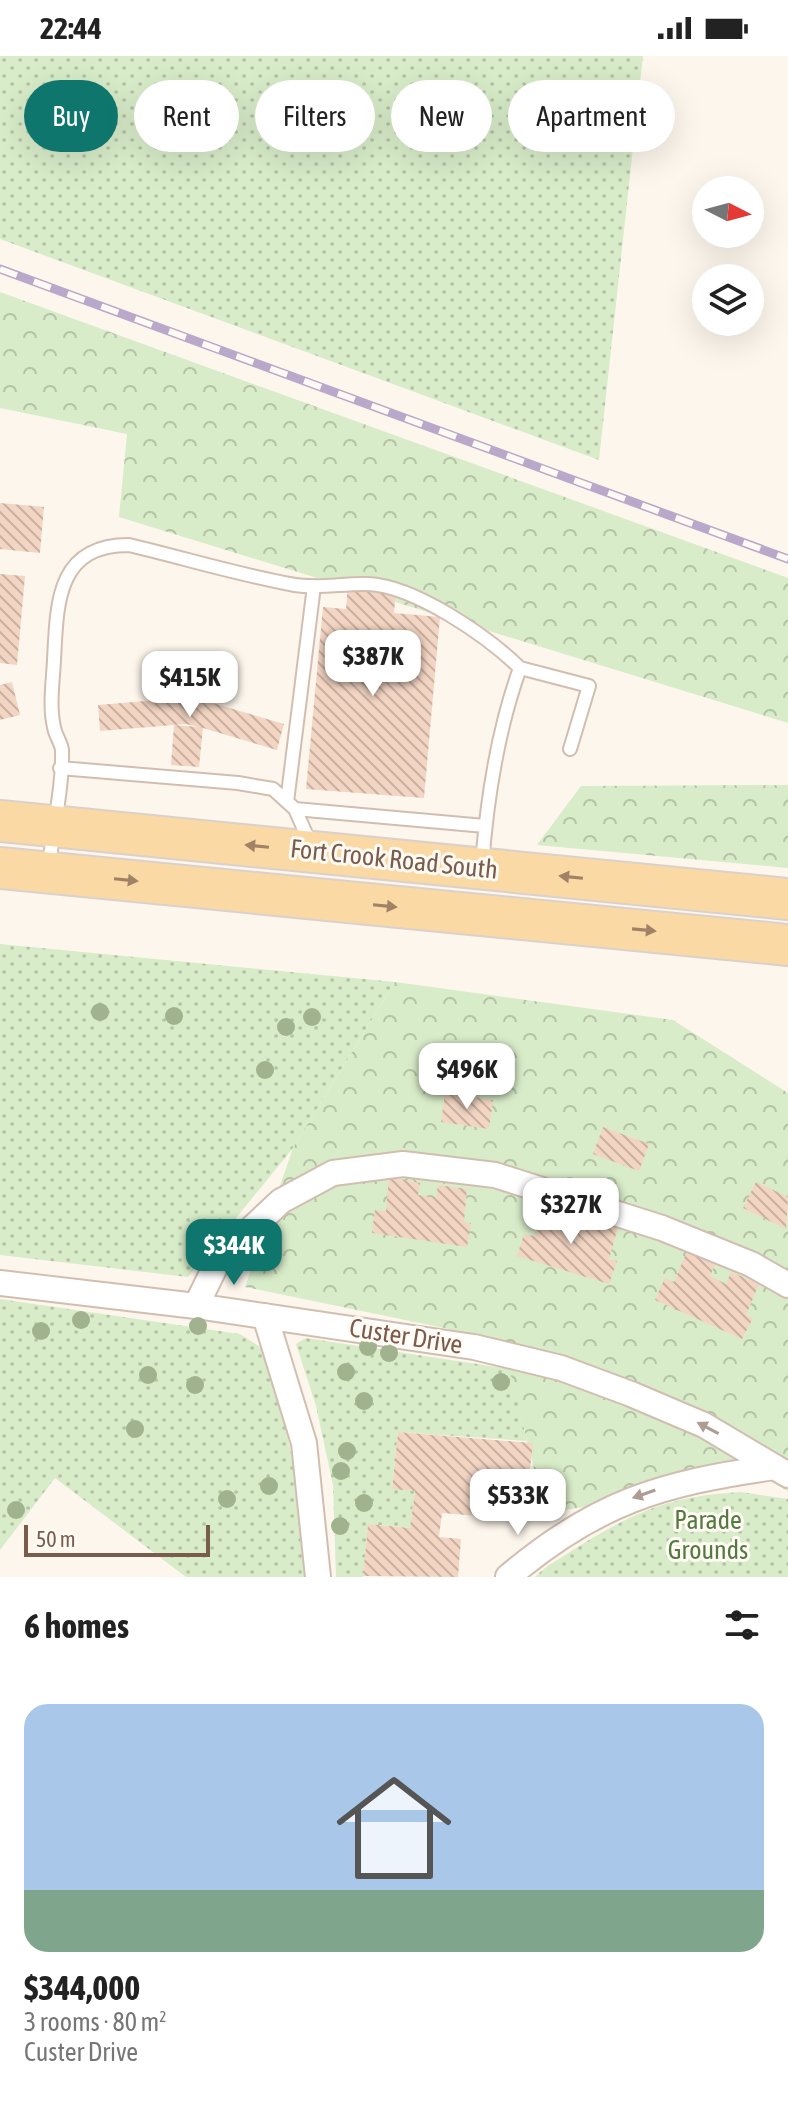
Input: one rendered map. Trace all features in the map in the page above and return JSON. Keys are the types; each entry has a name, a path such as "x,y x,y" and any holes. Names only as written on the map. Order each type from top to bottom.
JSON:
{"main road":[{"name":"Fort Crook Road South","path":"0,821 788,899"},
{"name":"Fort Crook Road South","path":"0,868 788,945"}],"street":[{"path":"196,1306 219,1259 281,1201 333,1173 403,1164 495,1175 601,1208 726,1254 788,1285"},
{"name":"Custer Drive","path":"0,1283 196,1306 474,1347 561,1368 704,1425 781,1471"},
{"path":"265,1316 286,1372 304,1443 316,1528 318,1577"},
{"path":"508,1577 559,1535 643,1493 707,1476 781,1471"}],"lane":[{"path":"49,873 62,747 54,727 52,702 57,601 74,566 92,551 109,545 129,545 297,585 368,584 397,588 420,597 500,648 520,668 589,686 570,749"},
{"path":"291,806 314,586"},
{"path":"482,868 485,826 508,702 520,668"},
{"path":"60,768 238,783 273,789 291,806 313,852"},
{"path":"291,806 485,826"}],"green space":[{"path":"0,56 643,56 640,80 508,80 508,152 633,152 599,460 0,239"},
{"path":"0,292 788,578 788,723 119,517 127,434 0,408"},
{"path":"788,785 788,868 537,845 581,786"},
{"path":"0,944 395,982 293,1148 188,1277 0,1255"},
{"path":"395,982 673,1020 788,1093 788,1491 766,1479 545,1513 502,1340 245,1287 293,1148"},
{"path":"0,1299 240,1334 262,1348 280,1398 302,1509 305,1577 186,1577 55,1478 0,1550"},
{"path":"306,1338 510,1369 527,1441 398,1432 392,1488 415,1491 410,1528 368,1524 363,1577 336,1577 333,1485 316,1406 296,1344"},
{"name":"Parade Grounds","path":"741,1492 788,1499 788,1577 535,1577 576,1548 636,1515 694,1497"}],"building":[{"path":"0,503 44,507 40,553 0,549"},
{"path":"0,574 25,576 17,665 0,663"},
{"path":"348,585 396,590 394,613 440,617 424,798 306,789 323,607 346,609"},
{"path":"178,667 199,672 201,694 207,673 206,701 284,724 277,750 203,728 199,767 171,765 174,725 198,727 186,724 100,731 98,705 169,699"},
{"path":"12,682 20,715 0,720 0,685"},
{"path":"445,1093 493,1100 489,1129 441,1122"},
{"path":"603,1127 649,1144 639,1171 593,1154"},
{"path":"389,1177 420,1183 418,1195 436,1198 438,1185 467,1189 464,1222 471,1223 467,1247 372,1233 375,1210 386,1211"},
{"path":"756,1182 788,1197 786,1229 743,1208"},
{"path":"542,1204 571,1214 568,1226 585,1231 589,1219 618,1227 609,1259 617,1261 609,1284 517,1256 524,1234 534,1236"},
{"path":"687,1251 715,1265 710,1276 726,1284 731,1272 759,1284 746,1315 753,1318 742,1339 655,1300 665,1278 674,1282"},
{"path":"398,1432 533,1443 524,1520 442,1513 439,1537 461,1539 458,1577 363,1576 368,1524 410,1528 415,1491 392,1489"}],"railway":[{"path":"0,269 788,559"}]}
